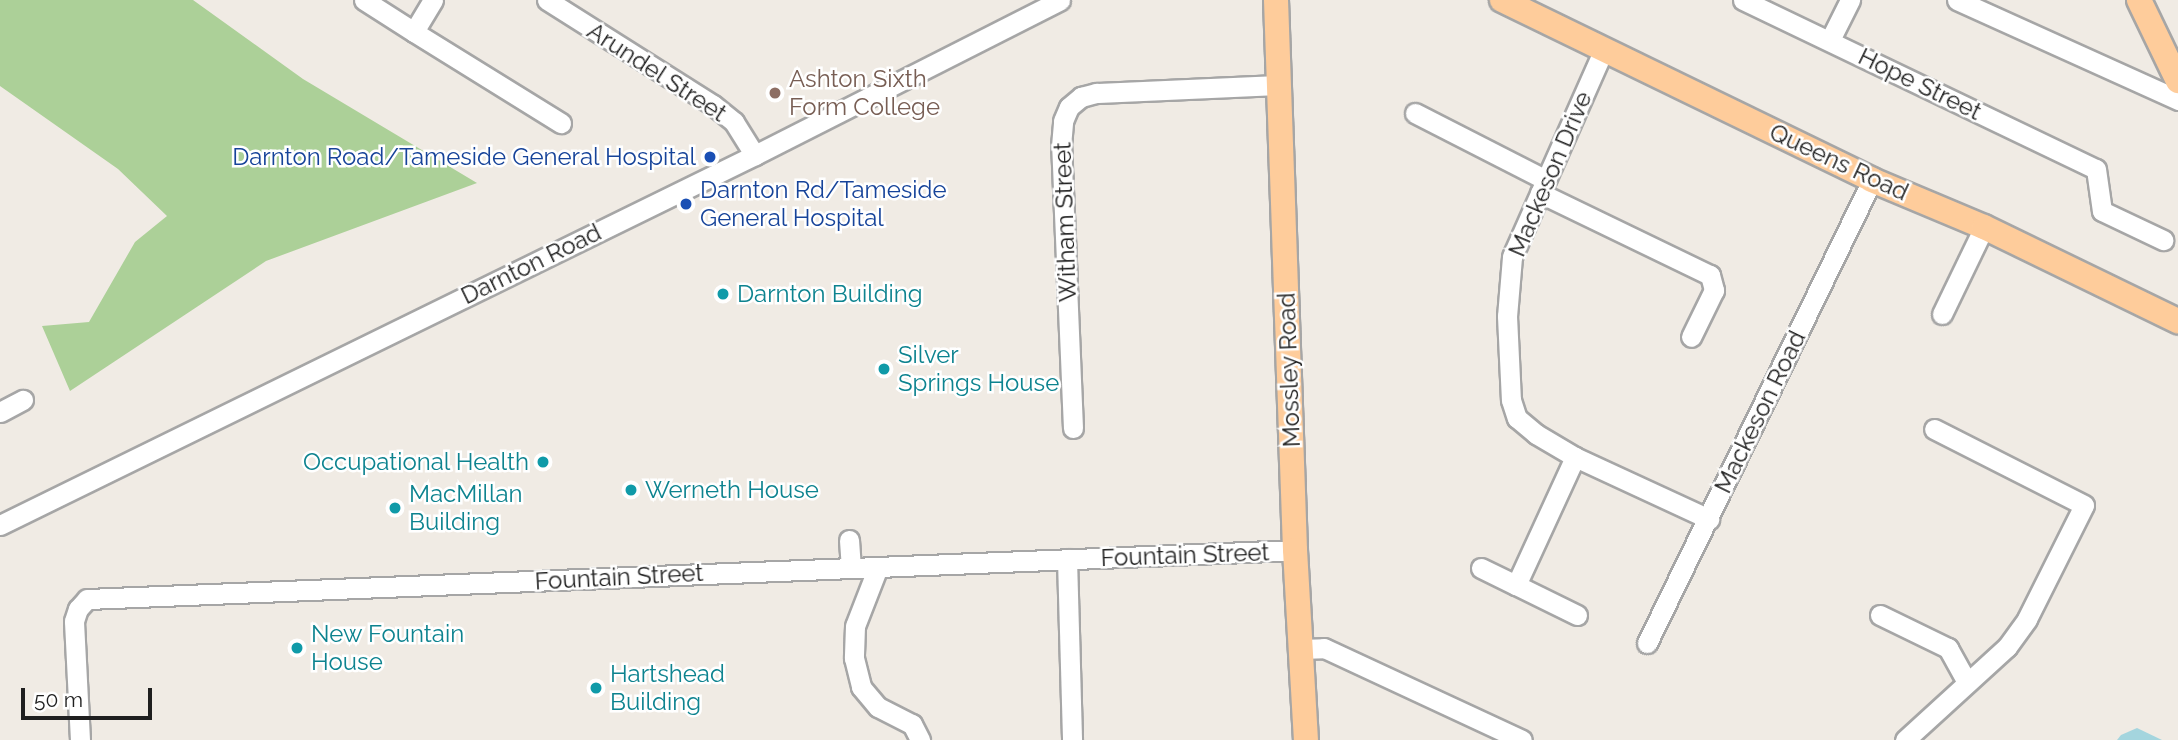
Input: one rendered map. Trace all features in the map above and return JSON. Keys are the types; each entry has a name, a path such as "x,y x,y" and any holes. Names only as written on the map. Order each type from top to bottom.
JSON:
{"main road":[{"name":"Mossley Road","path":"1276,0 1295,550 1306,740"},
{"name":"Queens Road","path":"1502,0 1872,180 1984,227 2178,321"},
{"path":"2139,0 2178,81"}],"street":[{"path":"364,0 561,122"},
{"path":"414,33 433,0"},
{"name":"Arundel Street","path":"547,0 713,105 734,122 755,155"},
{"name":"Darnton Road","path":"0,525 755,155 1060,0"},
{"name":"Hope Street","path":"1744,0 2096,169 2102,211 2163,240"},
{"path":"1830,40 1850,0"},
{"path":"1957,0 2178,100"},
{"name":"Mackeson Drive","path":"1604,49 1512,257 1507,316 1511,400 1517,418 1536,434 1575,457 1709,519"},
{"name":"Witham Street","path":"1073,428 1062,146 1063,121 1069,107 1081,97 1096,93 1279,85"},
{"path":"1415,113 1543,187 1710,275 1714,290 1691,337"},
{"name":"Mackeson Road","path":"1647,643 1872,180"},
{"path":"1942,314 1984,227"},
{"path":"0,412 23,400"},
{"path":"1905,740 2007,647 2027,619 2084,505 1934,429"},
{"path":"1516,585 1575,457"},
{"path":"849,540 851,568"},
{"name":"Fountain Street","path":"80,740 74,621 78,609 87,599 1295,550"},
{"path":"1067,559 1072,740"},
{"path":"878,567 855,626 855,658 861,687 878,707 912,724 920,740"},
{"path":"1481,568 1577,615"},
{"path":"1880,615 1948,648 1967,682"},
{"path":"1300,649 1324,648 1522,740"}],"green space":[{"path":"0,0 193,0 303,79 477,183 266,261 70,391 42,326 89,322 135,242 167,216 118,169 0,86"}],"water":[{"path":"2137,728 2162,740 2117,740 2121,735"}],"place":[{"name":"Ashton Sixth Form College","path":"775,93"},
{"name":"Darnton Road/Tameside General Hospital","path":"710,157"},
{"name":"Darnton Rd/Tameside General Hospital","path":"686,204"},
{"name":"Darnton Building","path":"723,294"},
{"name":"Silver Springs House","path":"884,369"},
{"name":"Occupational Health","path":"543,462"},
{"name":"Werneth House","path":"631,490"},
{"name":"MacMillan Building","path":"395,508"},
{"name":"New Fountain House","path":"297,648"},
{"name":"Hartshead Building","path":"596,688"}]}
